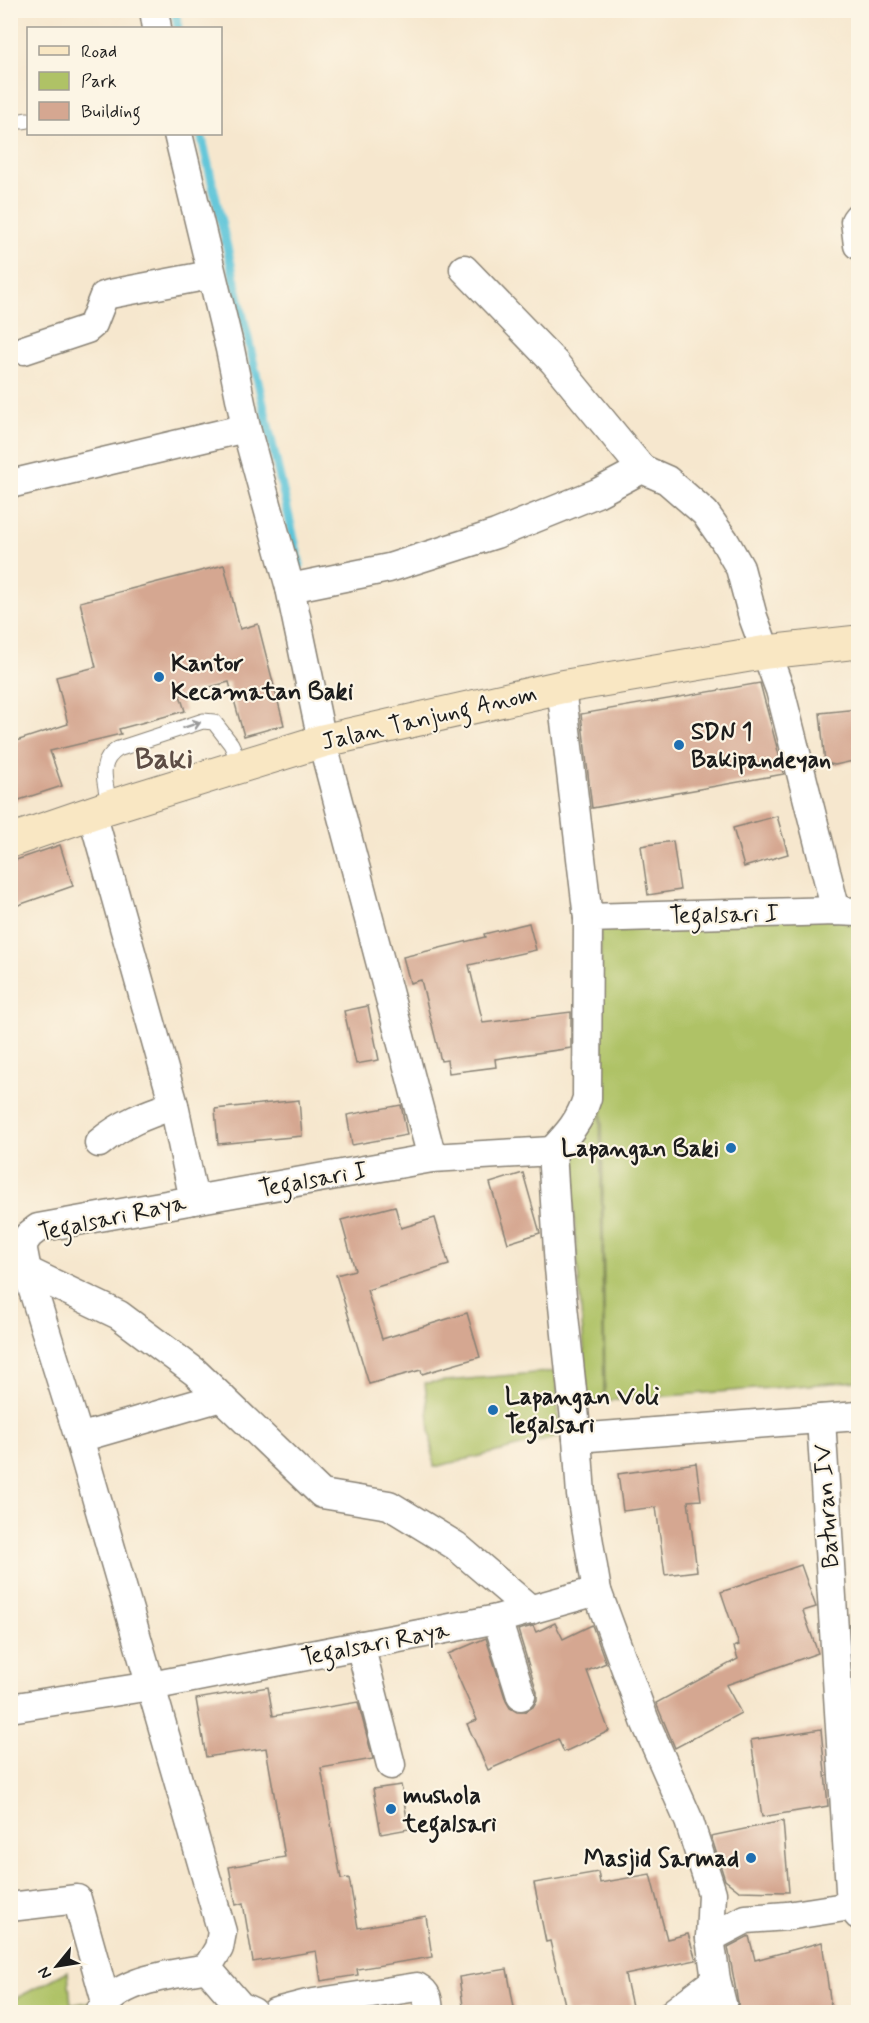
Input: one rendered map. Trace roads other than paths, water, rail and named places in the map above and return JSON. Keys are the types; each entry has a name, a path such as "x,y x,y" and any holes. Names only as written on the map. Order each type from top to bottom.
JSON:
{"main road":[{"name":"Jalan Tanjung Anom","path":"10,841 100,810 322,741 561,687 767,652 858,642"}],"street":[{"path":"154,10 157,27"},
{"path":"177,135 230,349 246,428 290,588 322,741 432,1158 552,1151 575,1127 587,1098 588,918 561,687"},
{"path":"858,217 855,221 858,245"},
{"path":"290,588 389,568 485,538 597,493 642,469 554,362 464,269"},
{"path":"24,350 87,329 93,324 105,296 122,290 210,275"},
{"path":"10,484 246,428"},
{"name":"Tegalsari I","path":"588,918 847,912 780,690 753,617 740,568 705,513 667,480 642,469"},
{"name":"Tegalsari Raya","path":"100,810 174,1106 194,1200 38,1228 22,1245 27,1271 79,1438 222,1932 219,1948 207,1968"},
{"path":"99,1143 127,1123 174,1106"},
{"path":"552,1151 559,1268 581,1495 597,1592 645,1721 689,1821 712,1893 710,1938 716,1980 724,2013"},
{"name":"Tegalsari I","path":"194,1200 432,1158"},
{"path":"27,1271 118,1315 195,1372 322,1494 388,1505 456,1546 531,1610"},
{"path":"79,1438 221,1396"},
{"path":"577,1438 858,1416"},
{"name":"Baturan IV","path":"820,1419 850,1735 855,1910"},
{"name":"Tegalsari Raya","path":"10,1708 150,1686 497,1619 597,1592"},
{"path":"497,1619 521,1696"},
{"path":"360,1645 391,1765"},
{"path":"712,1893 746,1918"},
{"path":"10,1907 77,1899 103,2007 120,1992 140,1983 207,1968 240,2006 254,2013"},
{"path":"710,1938 746,1918 855,1910"},
{"path":"674,2013 716,1980"},
{"path":"276,2013 307,2004 417,1987 423,1990 428,1997 429,2013"}],"lane":[{"path":"100,810 104,765 108,756 118,749 203,722 214,722 231,744 241,766"}],"waterway":[{"path":"175,10 178,27"},
{"path":"201,135 300,565"}],"place":[{"name":"Kantor Kecamatan Baki","path":"159,677"},
{"name":"SDN 1 Bakipandeyan","path":"679,745"},
{"name":"Lapangan Baki","path":"731,1148"},
{"name":"Lapangan Voli Tegalsari","path":"493,1410"},
{"name":"mushola tegalsari","path":"391,1809"},
{"name":"Masjid Sarmad","path":"751,1858"}],"district":[{"name":"Baki","path":"164,758"}]}
